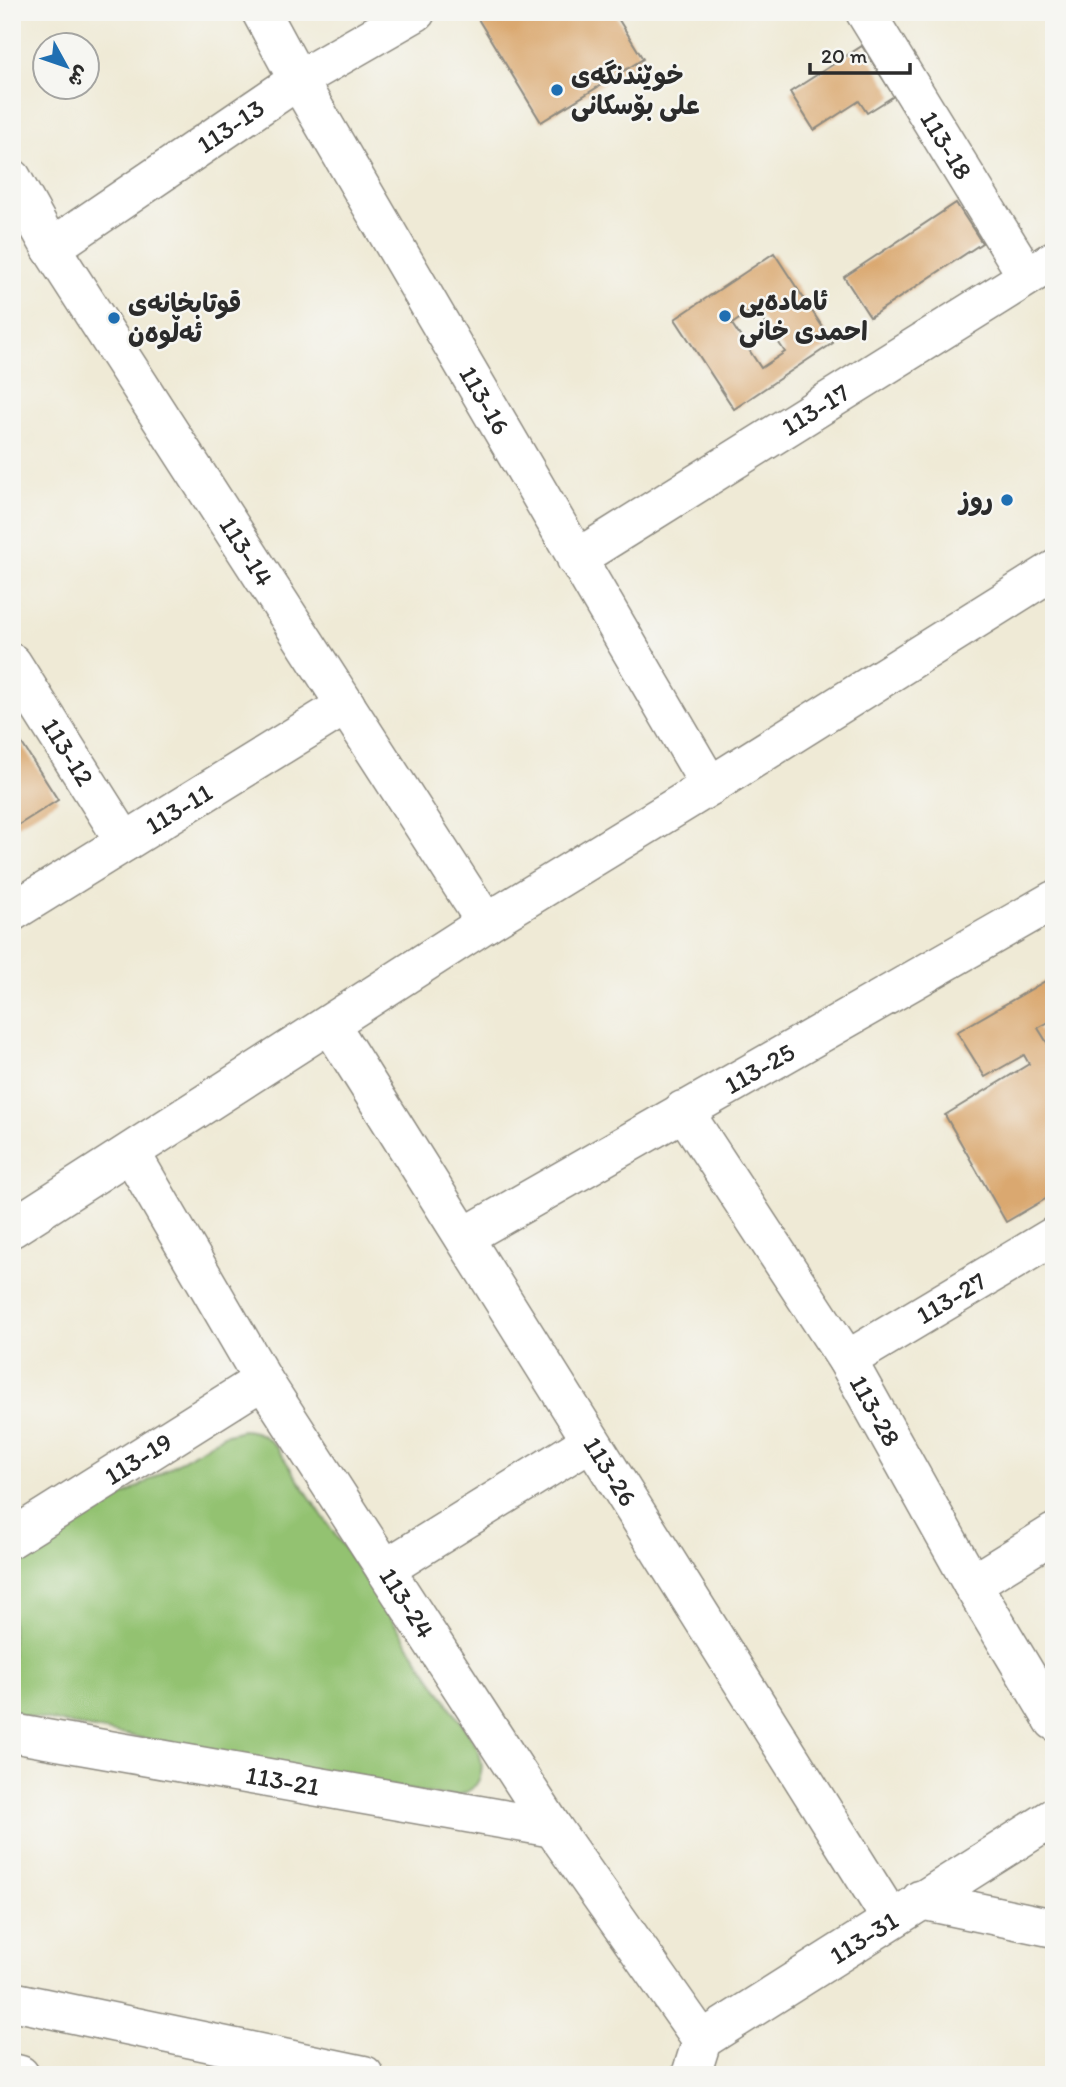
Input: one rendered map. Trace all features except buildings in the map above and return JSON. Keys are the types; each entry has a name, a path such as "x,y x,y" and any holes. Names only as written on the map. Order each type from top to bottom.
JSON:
{"street":[{"name":"113-16","path":"261,12 298,80 710,786"},
{"name":"113-13","path":"51,248 298,80 416,12"},
{"name":"113-18","path":"865,12 1040,268"},
{"name":"113-14","path":"12,178 51,248 486,923"},
{"name":"113-17","path":"576,559 1040,268"},
{"path":"12,1228 486,923 1054,570"},
{"name":"113-12","path":"12,663 125,842"},
{"name":"113-11","path":"12,912 346,705"},
{"name":"113-25","path":"464,1237 1054,900"},
{"name":"113-26","path":"330,1024 591,1441 906,1910"},
{"name":"113-28","path":"684,1110 847,1360 972,1584 1054,1721"},
{"name":"113-24","path":"131,1153 263,1380 553,1828 696,2057"},
{"name":"113-27","path":"847,1360 1054,1236"},
{"name":"113-19","path":"12,1538 263,1380"},
{"path":"385,1569 591,1441"},
{"path":"972,1584 1054,1533"},
{"name":"113-21","path":"12,1733 553,1828"},
{"name":"113-31","path":"696,2057 906,1910 1054,1816"},
{"path":"906,1910 1054,1928"},
{"path":"12,2001 364,2075"},
{"path":"12,2073 20,2075"}],"green space":[{"path":"242,1430 261,1435 277,1448 474,1742 482,1766 479,1780 467,1792 450,1796 425,1793 12,1713 12,1563 224,1435"}],"place":[{"name":"خوێندنگەی علی بۆسکانی","path":"557,90"},
{"name":"ئامادەیی احمدی خانی","path":"725,316"},
{"name":"قوتابخانەی ئەڵوەن","path":"114,318"},
{"name":"روز","path":"1007,500"}]}
